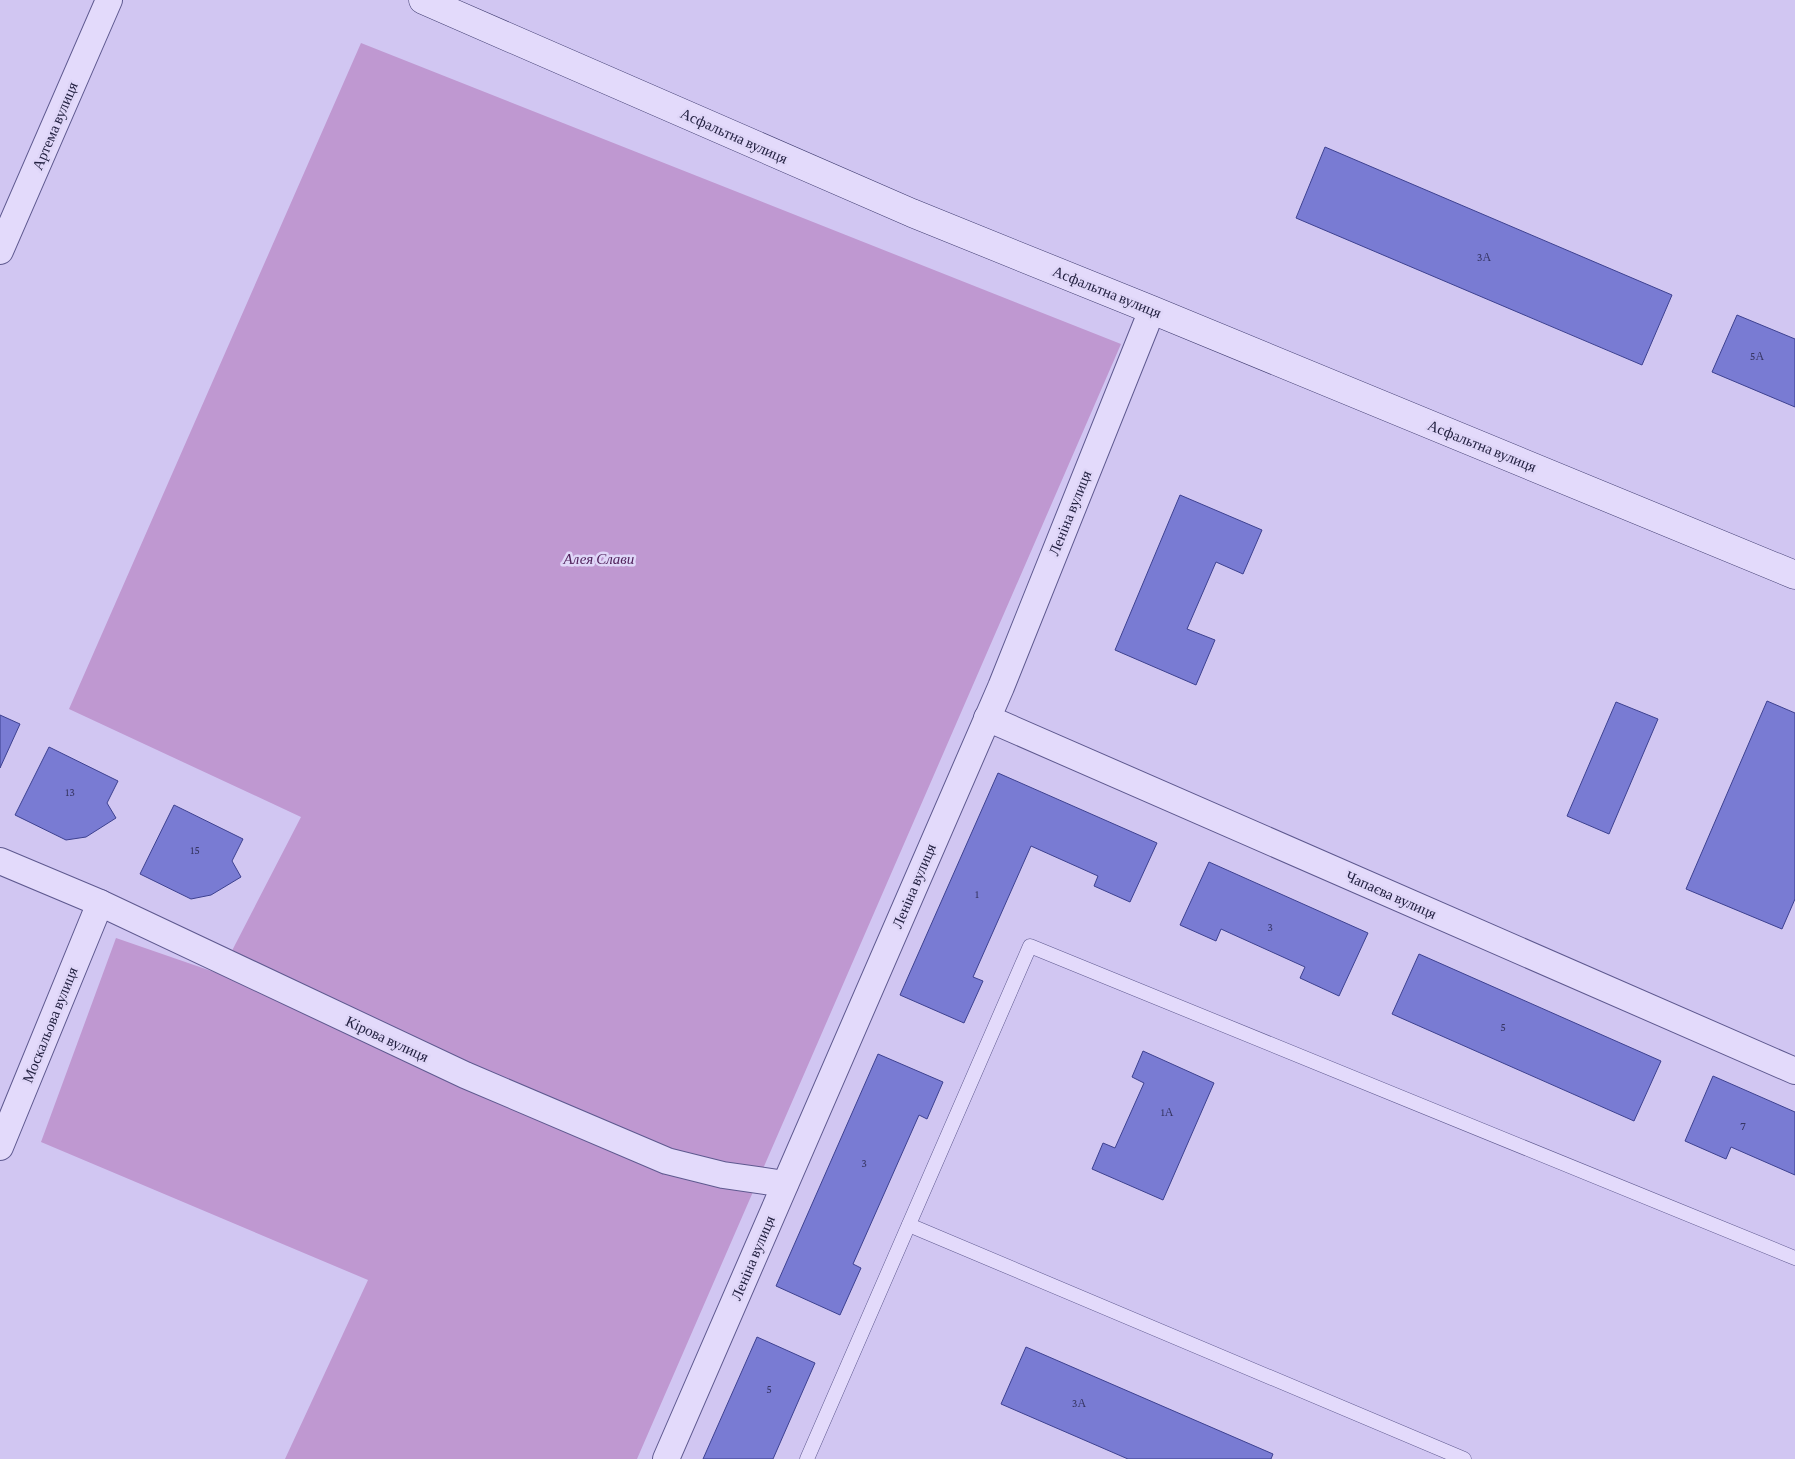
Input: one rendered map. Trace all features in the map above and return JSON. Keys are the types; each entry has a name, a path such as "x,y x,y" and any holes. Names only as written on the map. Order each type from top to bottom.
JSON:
{"main road":[{"name":"Асфальтна вулиця","path":"423,0 912,214 1152,310 1795,575"}],"street":[{"name":"Артема вулиця","path":"0,251 109,0"},
{"name":"Леніна вулиця","path":"666,1459 987,718 1152,310"},
{"name":"Чапаєва вулиця","path":"987,718 1795,1071"},
{"name":"Кірова вулиця","path":"0,861 100,903 465,1075 667,1161 723,1175 785,1184"},
{"name":"Москальова вулиця","path":"0,1147 100,903"}],"lane":[{"path":"807,1459 1030,946 1795,1258"},
{"path":"909,1225 1464,1459"}],"green space":[{"name":"Алея Слави","path":"361,43 1121,344 637,1459 285,1459 368,1280 41,1142 116,938 220,974 301,817 69,709"}],"building":[{"path":"1325,147 1672,295 1642,365 1296,218"},
{"path":"1737,315 1795,339 1795,407 1712,372"},
{"path":"1180,495 1262,530 1243,574 1216,562 1187,629 1215,640 1196,685 1115,650"},
{"path":"1767,701 1795,713 1795,899 1782,929 1686,889"},
{"path":"1616,702 1658,719 1609,834 1567,816"},
{"path":"0,715 20,724 0,768"},
{"path":"49,747 118,781 107,803 116,818 86,837 66,840 15,815"},
{"path":"998,773 1157,843 1130,902 1094,886 1098,876 1031,846 973,977 983,981 964,1023 900,995"},
{"path":"174,805 243,839 232,861 241,877 211,895 191,899 140,874"},
{"path":"1209,862 1368,933 1339,996 1300,978 1305,967 1221,929 1216,941 1180,925"},
{"path":"1419,954 1661,1061 1634,1121 1392,1014"},
{"path":"1143,1051 1214,1083 1163,1200 1092,1169 1103,1143 1115,1148 1144,1083 1132,1077"},
{"path":"878,1054 943,1082 927,1119 919,1115 853,1264 861,1268 840,1315 776,1286"},
{"path":"1713,1076 1795,1112 1795,1175 1731,1147 1726,1159 1685,1141"},
{"path":"757,1337 815,1363 773,1459 703,1459"},
{"path":"1026,1347 1273,1454 1271,1459 1128,1459 1001,1404"}]}
